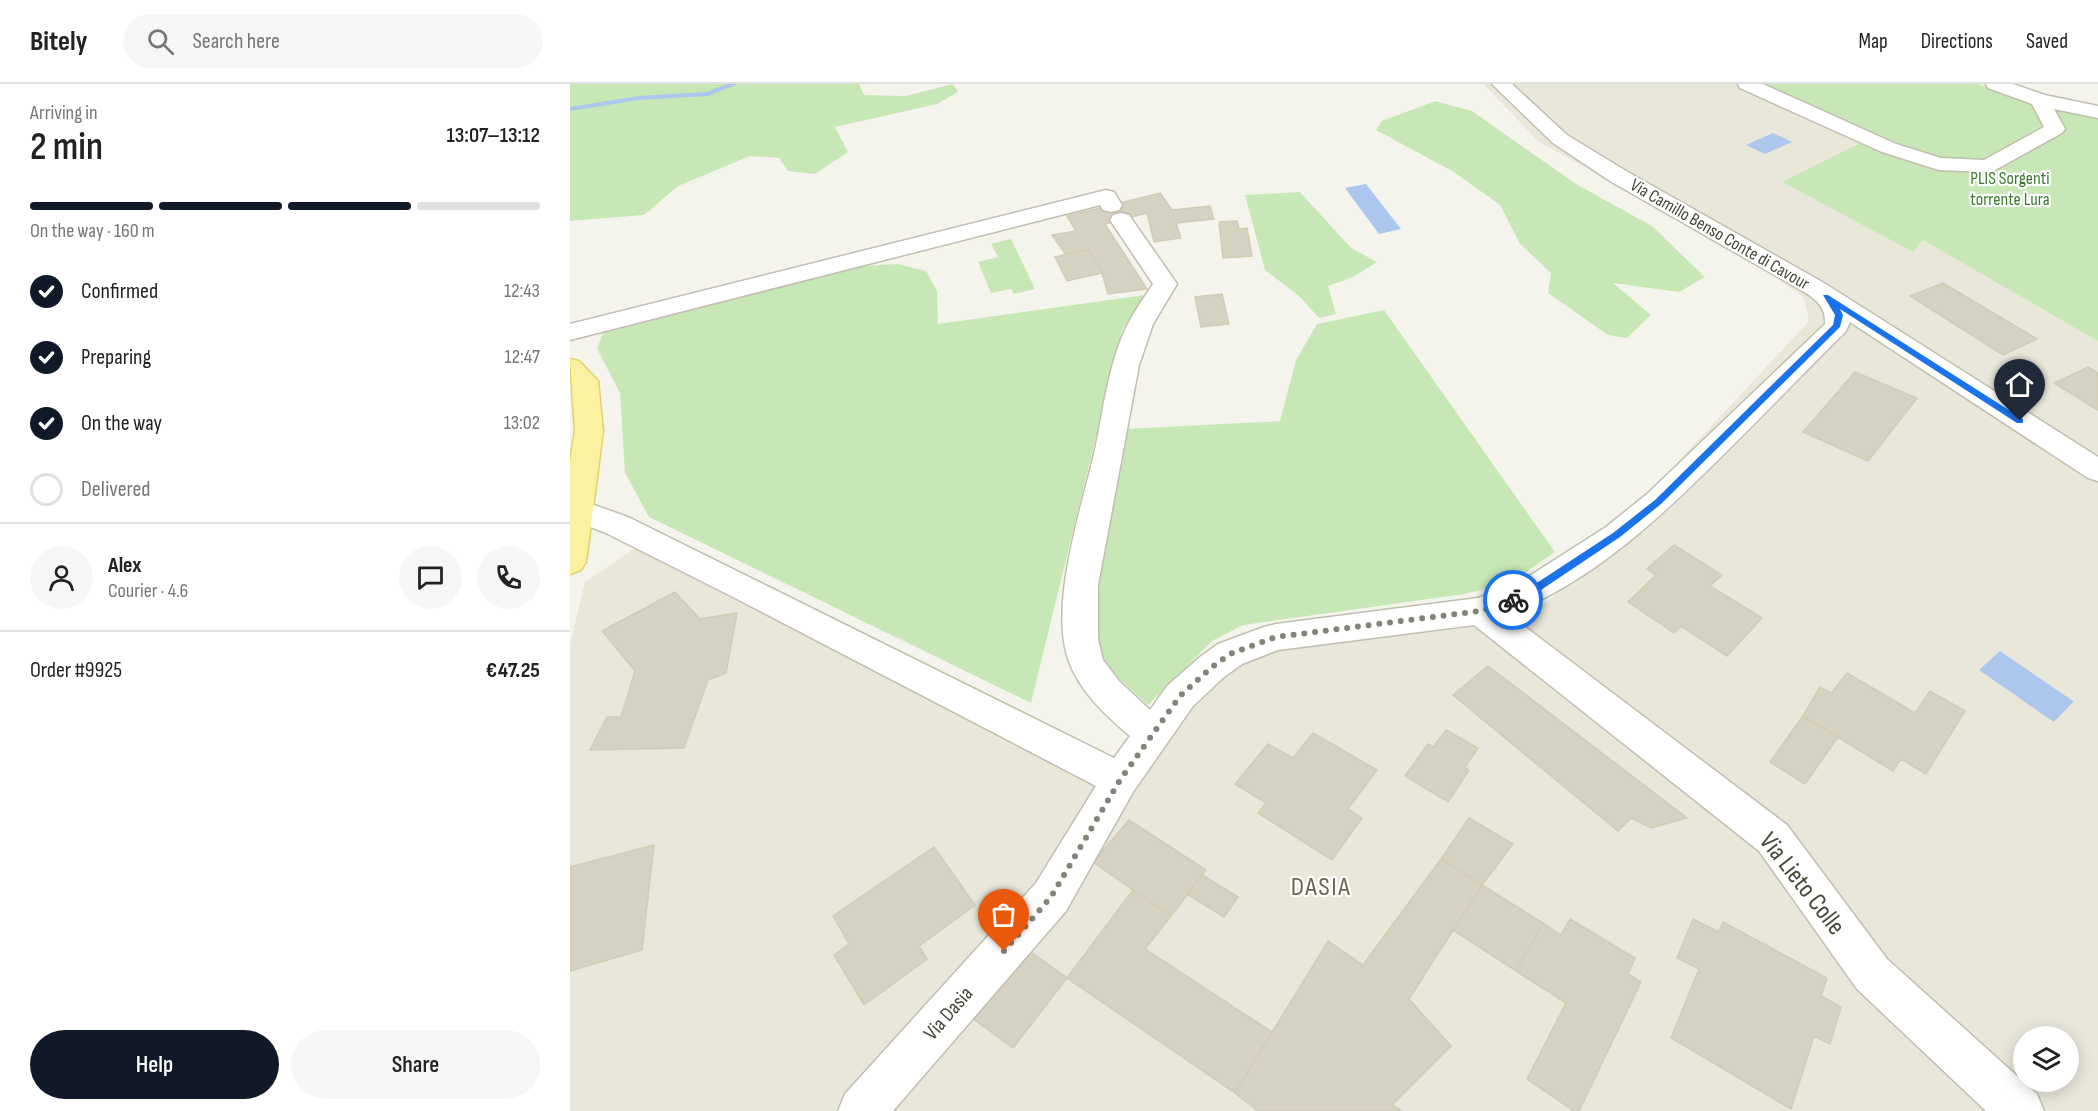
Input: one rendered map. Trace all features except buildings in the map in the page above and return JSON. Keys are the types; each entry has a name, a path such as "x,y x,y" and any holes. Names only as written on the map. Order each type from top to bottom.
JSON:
{"main road":[{"path":"570,368 584,381 589,432 570,562"}],"street":[{"name":"Via Camillo Benso Conte di Cavour","path":"1501,84 1560,139 1618,176 1815,288 2098,471"},
{"path":"1747,84 1889,148 1940,164 1965,166 1988,166 2055,129 2040,100"},
{"path":"1995,84 2040,100 2098,112"},
{"path":"570,332 1106,197 1165,284 1142,321 1128,358 1084,571 1080,633 1085,659 1096,679 1118,705 1153,734"},
{"name":"Via Dasia","path":"862,1111 1051,897 1120,780 1180,696 1212,667 1230,654 1276,637 1480,611 1529,593 1617,535 1658,502 1837,326 1839,315 1826,296"},
{"path":"577,510 617,525 739,585 1120,780"},
{"name":"Via Lieto Colle","path":"1480,611 1773,838 1872,974 2020,1111"}],"shaded area":[{"path":"1483,84 1756,84 1875,135 1783,182 1913,252 1923,240 2098,338 2098,1111 570,1111 570,644 585,582 637,547 1045,751 1151,769 1207,683 1242,660 1279,650 1458,629 1548,602 1809,321 1804,298 1746,255 1539,142"}],"green space":[{"path":"570,84 859,84 864,95 905,96 953,84 958,92 937,104 835,127 848,152 815,174 788,171 779,158 750,156 678,186 644,215 570,221"},
{"name":"PLIS Sorgenti torrente Lura","path":"1756,84 1978,84 2019,100 2098,117 2098,341 1923,240 1913,252 1782,182 1874,136"},
{"path":"1435,101 1472,111 1576,184 1652,226 1705,277 1679,292 1613,283 1651,315 1627,338 1608,335 1548,293 1551,273 1520,244 1500,205 1454,172 1376,130 1382,121"},
{"path":"1300,192 1351,248 1377,262 1353,277 1328,286 1336,314 1319,318 1299,296 1265,270 1245,195"},
{"path":"1011,239 1035,289 1014,294 1011,289 991,293 978,262 998,257 991,244"},
{"path":"898,264 926,271 937,291 938,324 1145,295 1122,330 1031,703 649,517 625,473 620,393 597,349 603,333 860,266"},
{"path":"1384,310 1555,552 1510,583 1464,594 1243,625 1212,641 1148,705 1109,669 1096,640 1093,604 1125,429 1280,421 1296,360 1317,324"}],"water":[{"path":"1773,133 1792,142 1765,154 1746,145"},
{"path":"1366,184 1401,229 1379,234 1345,188"},
{"path":"2000,651 2074,701 2054,722 1979,670"}],"waterway":[{"path":"570,109 639,98 708,94 734,84"}],"way so far":[{"path":"1004,951 1051,897 1120,780 1180,696 1230,654 1276,637 1480,611 1513,600"}],"district":[{"name":"DASIA","path":"1321,886"}],"route":[{"path":"1513,600 1529,593 1617,535 1658,502 1837,326 1839,315 1826,296 2020,421"}]}
